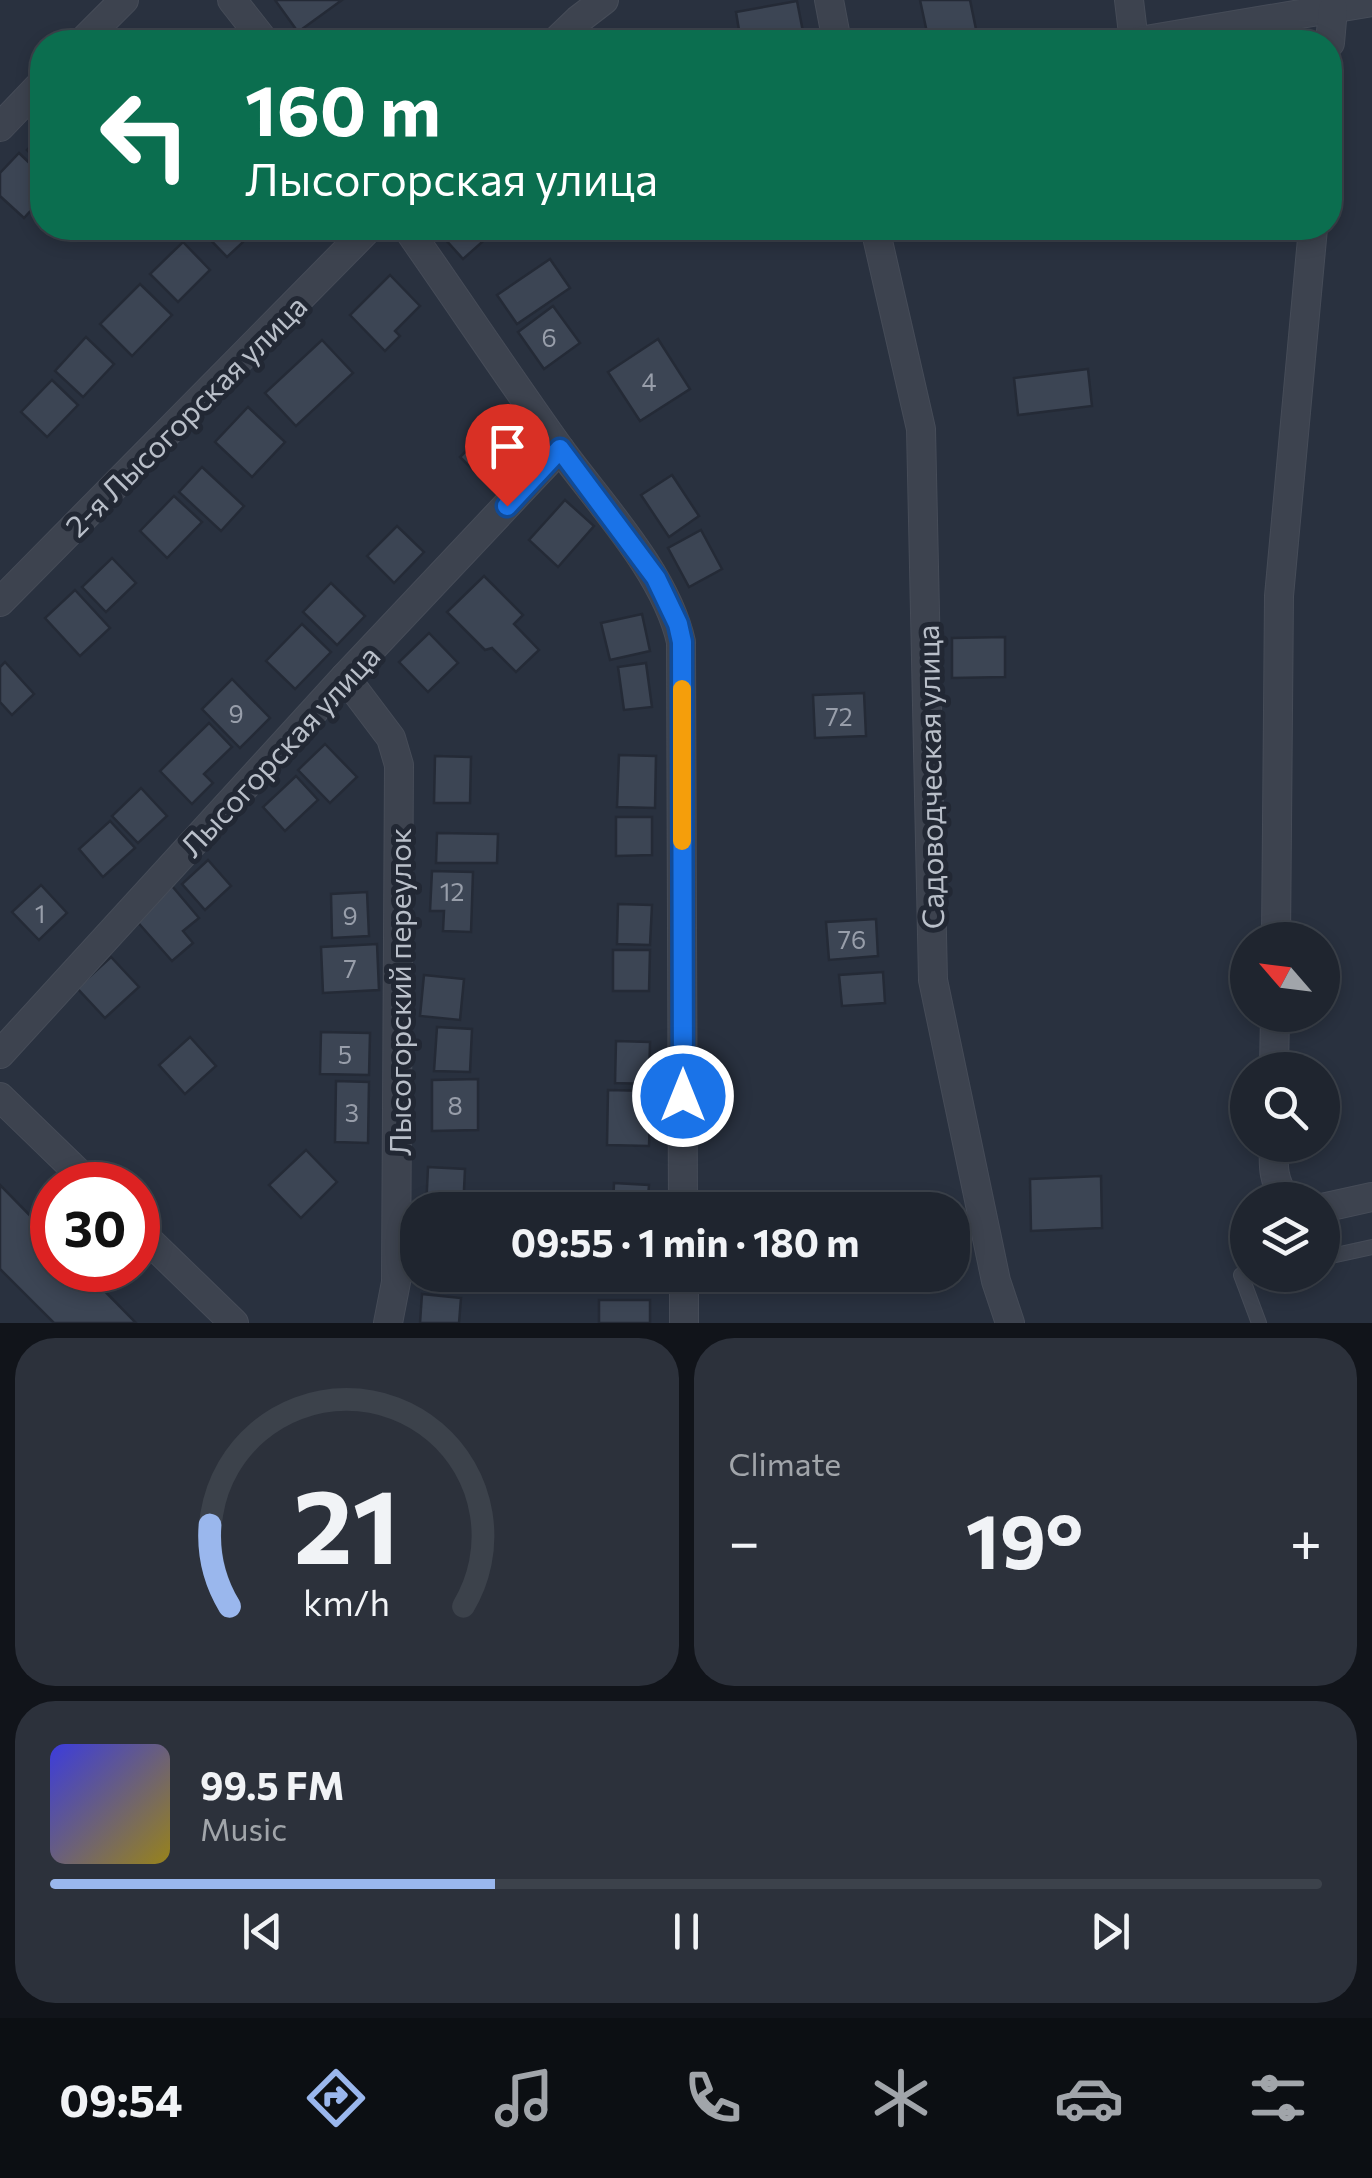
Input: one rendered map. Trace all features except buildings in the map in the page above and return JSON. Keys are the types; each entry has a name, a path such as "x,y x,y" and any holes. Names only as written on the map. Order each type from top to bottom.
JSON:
{"street":[{"path":"94,30 124,0"},
{"path":"232,0 256,30"},
{"path":"568,30 604,0"},
{"path":"829,0 834,30"},
{"path":"1130,0 1131,30"},
{"path":"1203,30 1372,2"},
{"path":"1331,30 1333,8"},
{"path":"0,127 30,96"},
{"name":"2-я Лысогорская улица","path":"0,602 357,240"},
{"path":"415,240 560,449 656,578 678,624 682,642 683,1192"},
{"name":"Садоводческая улица","path":"878,240 921,429 933,980 996,1281 1010,1323"},
{"path":"1276,922 1279,596 1312,240"},
{"name":"Лысогорская улица","path":"0,1054 560,449"},
{"name":"Лысогорский переулок","path":"345,677 391,738 399,765 396,1282 388,1323"},
{"path":"0,1097 67,1162"},
{"path":"1340,1204 1372,1197"},
{"path":"160,1251 234,1323"},
{"path":"684,1292 684,1323"}],"lane":[{"path":"1340,1254 1372,1247"},
{"path":"1247,1292 1260,1323"}],"slow traffic":[{"path":"682,689 682,841"}],"route":[{"path":"507,506 560,449 656,578 678,624 682,642 683,1096"}]}
